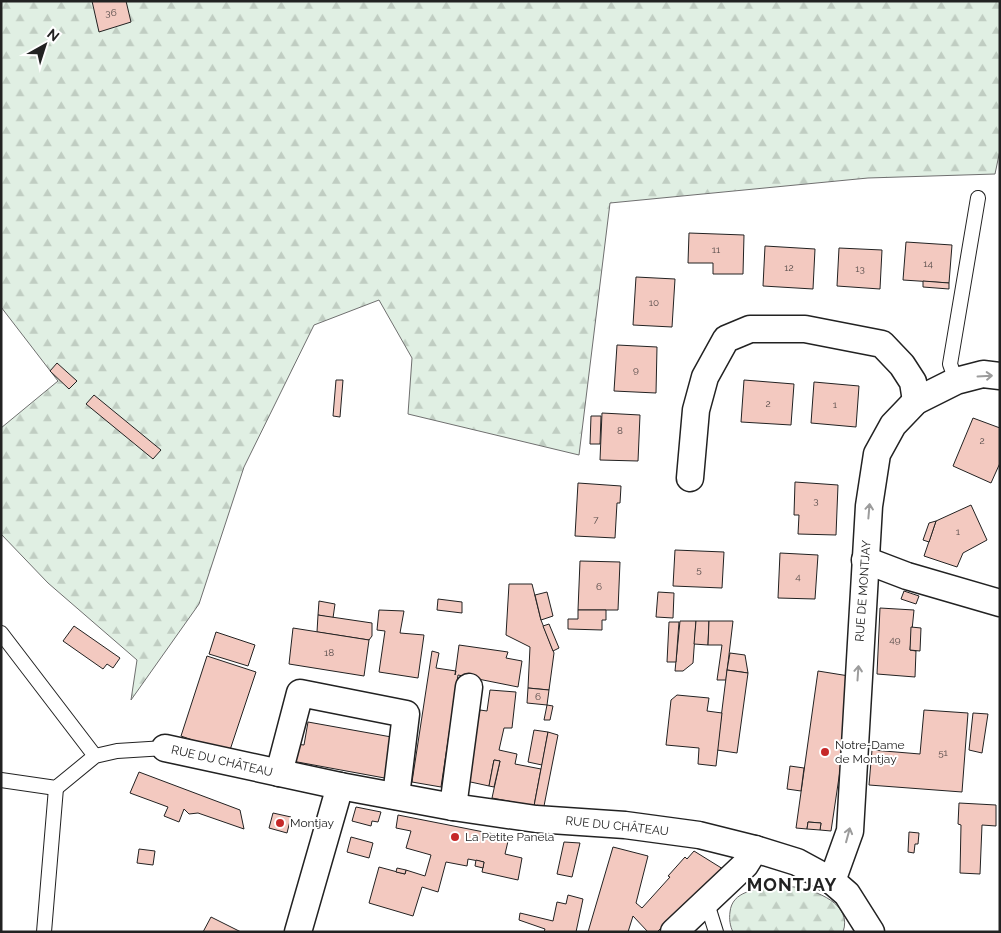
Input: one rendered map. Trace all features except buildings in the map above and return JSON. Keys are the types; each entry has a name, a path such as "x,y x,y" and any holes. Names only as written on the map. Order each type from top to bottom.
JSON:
{"street":[{"path":"690,478 696,410 705,377 726,339 750,329 805,329 882,344 902,365 913,382 916,401"},
{"name":"RUE DE MONTJAY","path":"832,881 850,831 865,560 869,506 877,454 893,425 916,401 956,381 983,374 1000,376"},
{"path":"865,560 907,576 1000,604"},
{"path":"453,806 469,687"},
{"name":"RUE DU CHÂTEAU","path":"279,773 300,693 406,714 396,796"},
{"name":"RUE DU CHÂTEAU","path":"165,748 340,786 453,806 536,819 625,825 699,835 755,849 797,862 832,881 847,894 871,932"},
{"path":"298,932 340,786"},
{"path":"674,932 744,865 755,849"}],"lane":[{"path":"956,381 950,364 978,198"},
{"path":"1,633 95,756"},
{"path":"44,932 56,788 95,756 117,751 165,748"},
{"path":"1,780 56,788"},
{"path":"706,900 716,932"}],"green space":[{"path":"1,1 1000,1 1000,150 995,174 868,178 610,203 579,455 408,414 412,358 379,300 314,325 244,467 199,604 131,700 137,660 48,583 1,534 1,428 58,381 1,307"},
{"path":"774,887 792,887 812,891 830,900 838,906 843,914 845,922 843,932 733,932 730,925 730,915 735,900 746,892"}],"place":[{"name":"Notre-Dame de Montjay","path":"825,752"},
{"name":"Montjay","path":"280,823"},
{"name":"La Petite Panela","path":"455,837"}],"district":[{"name":"MONTJAY","path":"792,884"}]}
